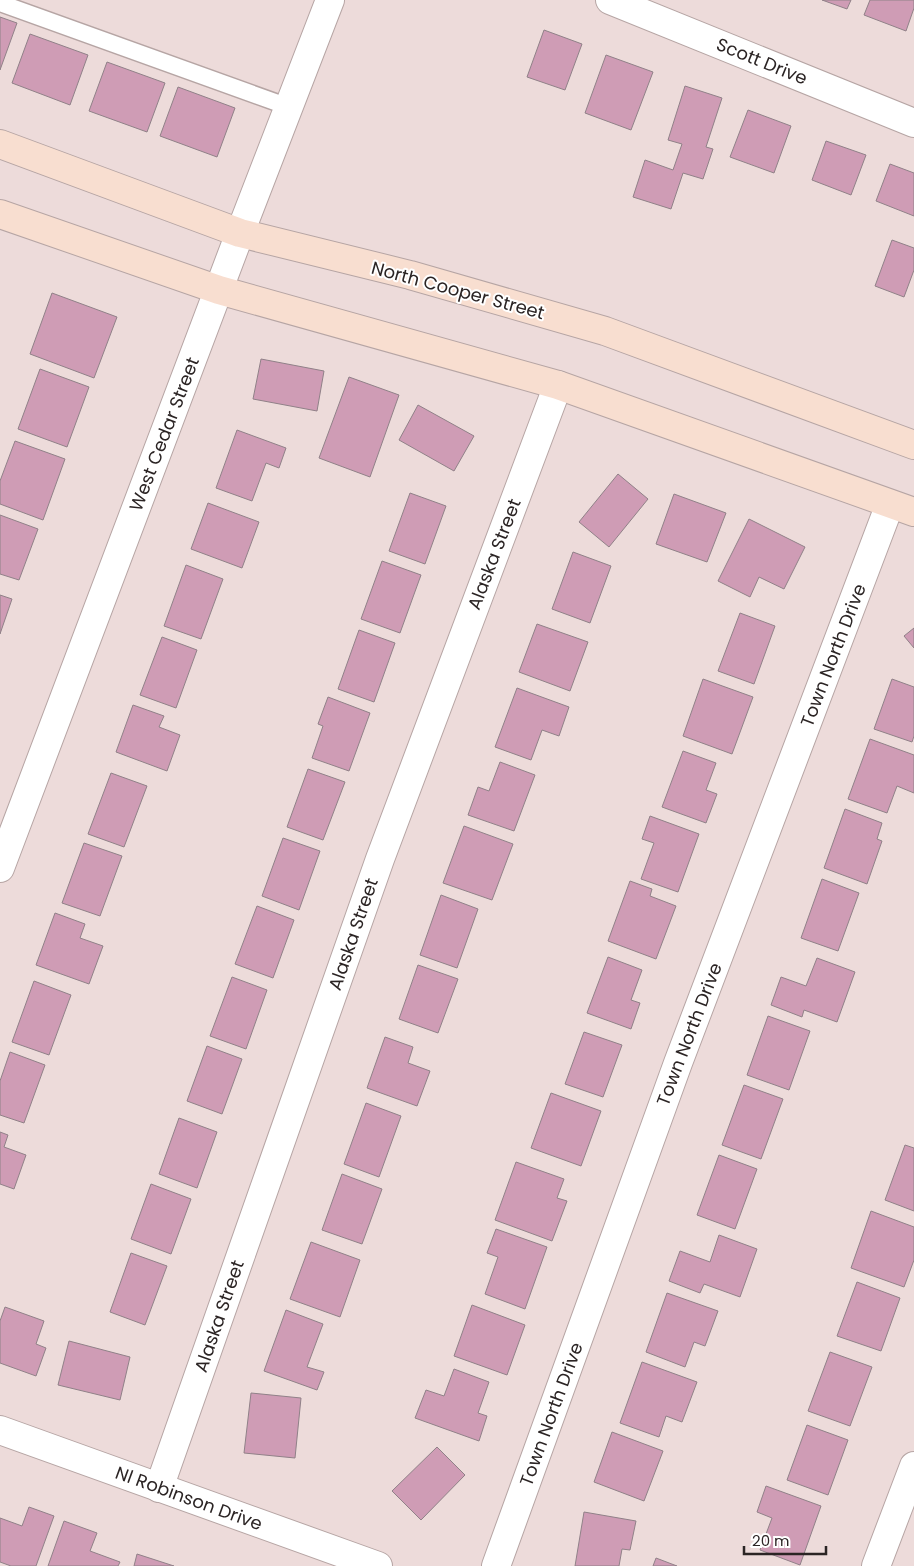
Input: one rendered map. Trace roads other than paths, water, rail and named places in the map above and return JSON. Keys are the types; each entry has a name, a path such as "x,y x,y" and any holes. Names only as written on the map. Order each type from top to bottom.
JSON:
{"main road":[{"name":"North Cooper Street","path":"0,144 240,233 410,276 605,331 914,445"},
{"path":"0,214 219,290 558,385 902,508"}],"street":[{"name":"West Cedar Street","path":"0,868 330,0"},
{"name":"Scott Drive","path":"610,0 914,123"},
{"name":"Alaska Street","path":"159,1488 380,859 558,385"},
{"name":"Town North Drive","path":"496,1566 678,1062 902,508"},
{"name":"Nl Robinson Drive","path":"0,1430 378,1566"},
{"path":"876,1566 914,1466"}],"lane":[{"path":"0,3 289,107"}]}
